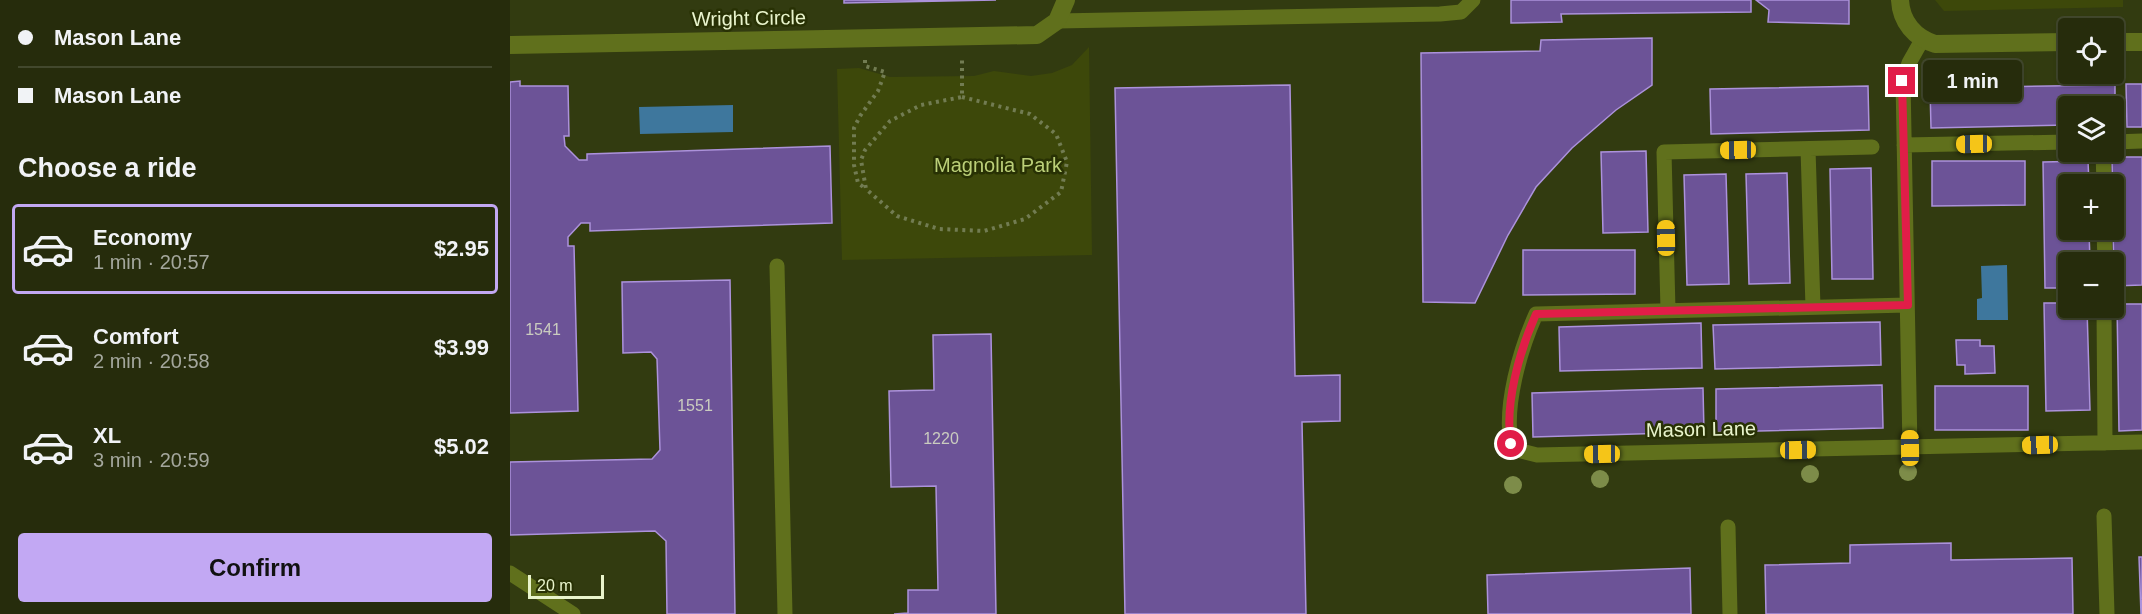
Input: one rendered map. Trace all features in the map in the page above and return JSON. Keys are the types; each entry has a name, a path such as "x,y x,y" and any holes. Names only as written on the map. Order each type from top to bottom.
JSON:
{"street":[{"path":"1057,21 1066,0"},
{"path":"1900,0 1900,8 1915,34 1935,44 2058,42"},
{"name":"Wright Circle","path":"510,45 1037,35 1057,21"},
{"path":"2124,42 2142,42"}],"lane":[{"path":"1057,21 1440,15 1461,12 1473,0"},
{"path":"1910,448 1902,81 1909,63 1915,34"},
{"path":"2124,142 2142,141"},
{"path":"1904,145 2058,142"},
{"path":"1668,310 1664,152 1872,147"},
{"path":"1808,149 1813,307"},
{"path":"777,266 785,614"},
{"name":"Mason Lane","path":"1908,305 1536,314 1527,335 1511,404 1509,435 1511,444 1521,451 1537,455 2142,442"},
{"path":"2104,318 2105,443"},
{"path":"2104,516 2107,614"},
{"path":"1728,527 1730,614"},
{"path":"510,573 573,614"}],"path":[{"path":"962,37 962,97"},
{"path":"866,39 865,66 885,72 874,98 854,128 854,165 858,183 897,216 939,229 984,231 1025,219 1061,192 1067,162 1056,134 1030,114 962,97 921,105 890,122 865,150 861,160 866,189"}],"green space":[{"path":"1935,0 2123,0 2123,7 1944,11"},
{"name":"Magnolia Park","path":"1089,47 1092,255 842,260 837,69 859,68 890,77 974,76 994,71 1031,76 1052,73 1072,65"}],"water":[{"path":"733,105 733,132 640,134 639,107"},
{"path":"2007,265 2008,320 1977,320 1977,299 1982,298 1981,266"}],"building":[{"path":"844,0 996,0 844,3"},
{"path":"1511,0 1751,0 1751,12 1561,14 1562,22 1511,23"},
{"path":"1756,0 1849,0 1849,24 1768,22 1769,10"},
{"path":"1652,38 1652,85 1616,110 1572,148 1536,187 1508,235 1475,303 1423,302 1421,53 1540,51 1541,40"},
{"path":"520,81 520,86 568,86 569,136 564,136 565,146 579,160 587,160 587,154 830,146 832,223 590,231 590,223 581,223 568,237 568,246 574,246 578,411 510,413 510,82"},
{"path":"2126,84 2142,84 2142,127 2127,127"},
{"path":"1290,85 1295,376 1340,375 1340,421 1302,422 1306,614 1125,614 1115,88"},
{"path":"2115,85 2115,96 2058,96 2058,125 1931,128 1930,88"},
{"path":"1868,86 1869,130 1711,134 1710,89"},
{"path":"1646,151 1648,232 1603,233 1601,152"},
{"path":"2124,157 2142,157 2142,285 2124,286 2124,252 2113,252 2113,240 2124,240 2124,174 2112,174 2112,162 2124,162"},
{"path":"1932,161 2025,161 2025,205 1932,206"},
{"path":"2043,162 2088,162 2089,174 2058,174 2058,240 2089,240 2090,252 2058,252 2058,288 2045,288"},
{"path":"1871,168 1873,279 1832,279 1830,169"},
{"path":"1787,173 1790,283 1749,284 1746,174"},
{"path":"1726,174 1729,284 1687,285 1684,175"},
{"path":"1523,250 1635,250 1635,294 1523,295"},
{"path":"730,280 735,614 667,614 666,541 655,531 510,535 510,462 652,459 660,450 657,359 651,352 623,353 622,282"},
{"path":"2044,303 2058,303 2058,318 2087,318 2090,410 2046,411"},
{"path":"2124,304 2142,304 2142,430 2119,431 2117,318 2124,318"},
{"path":"1880,322 1881,365 1715,369 1713,325"},
{"path":"1701,323 1702,368 1560,371 1559,327"},
{"path":"991,334 996,614 894,614 908,613 908,590 938,590 936,486 891,487 889,391 934,390 933,335"},
{"path":"1956,340 1980,340 1980,346 1994,346 1995,373 1965,374 1965,365 1957,365"},
{"path":"1882,385 1883,428 1716,432 1716,389"},
{"path":"1935,386 2028,386 2028,430 1935,430"},
{"path":"1703,388 1704,432 1533,437 1532,393"},
{"path":"1951,543 1951,560 2072,558 2073,614 1766,614 1765,565 1850,563 1850,545"},
{"path":"2139,557 2142,557 2142,614 2141,614"},
{"path":"1690,568 1691,614 1488,614 1487,575"}],"route":[{"path":"1511,444 1509,435 1511,404 1527,335 1536,314 1908,305 1902,81"}]}
